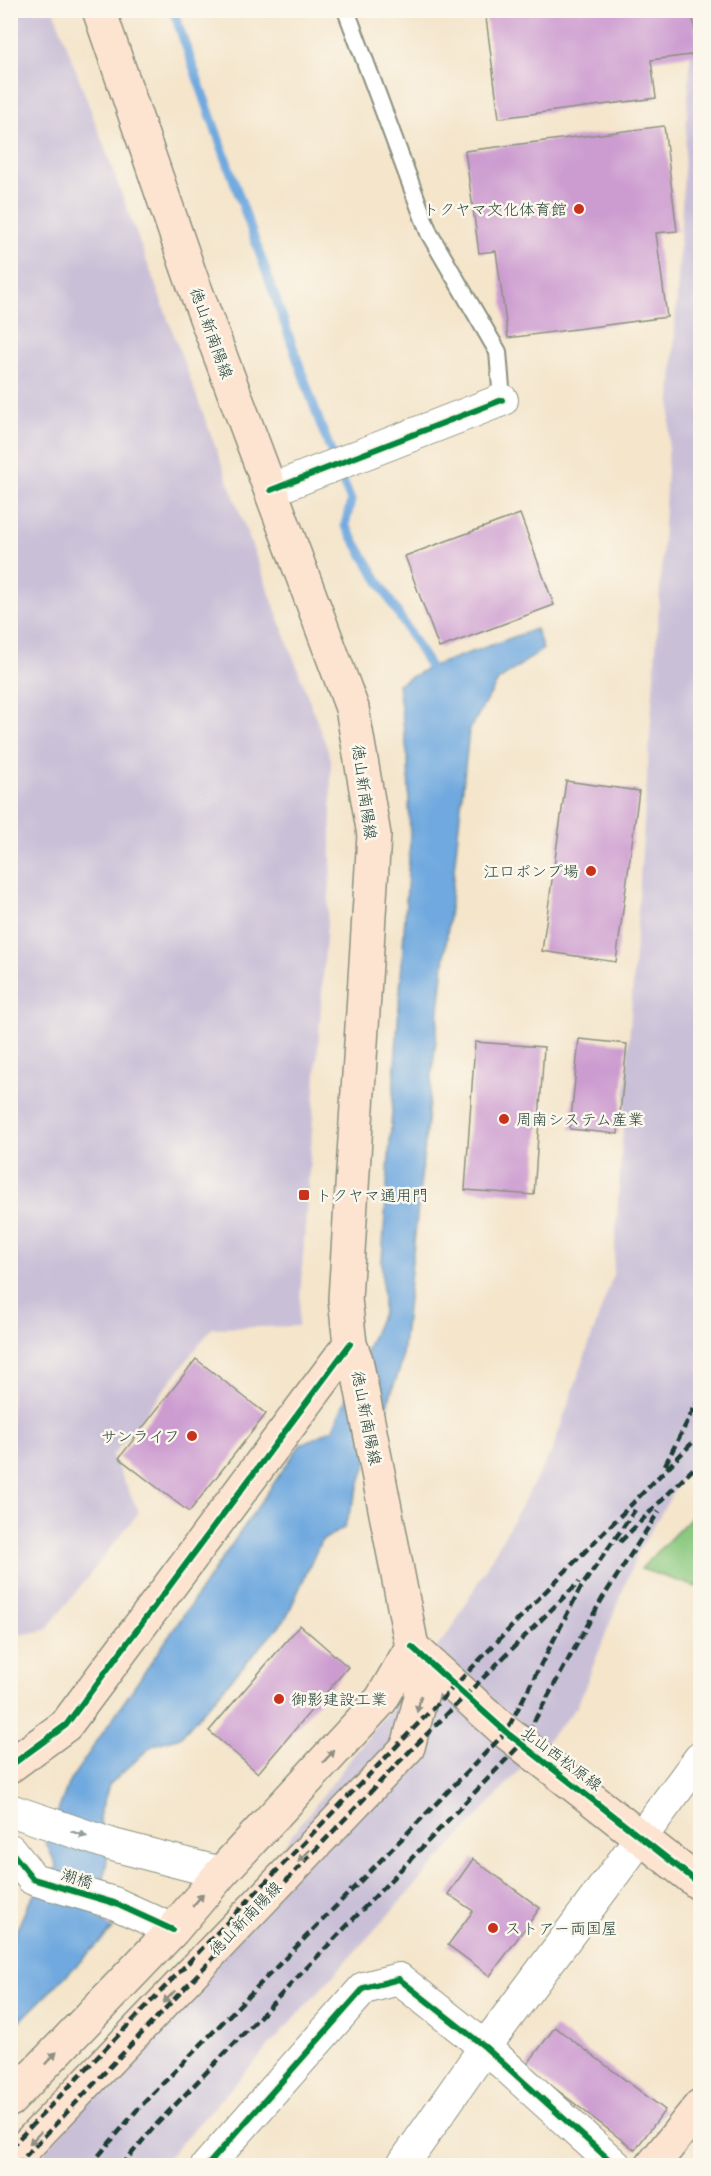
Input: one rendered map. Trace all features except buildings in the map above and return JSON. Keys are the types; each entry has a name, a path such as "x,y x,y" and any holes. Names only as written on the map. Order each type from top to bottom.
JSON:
{"main road":[{"name":"徳山新南陽線","path":"10,2163 408,1747 423,1689 412,1647 353,1352 345,1299 374,834 352,708 190,274 99,10"},
{"path":"10,1766 66,1725 353,1352"},
{"path":"10,2100 173,1930 221,1873 381,1700 412,1647"},
{"name":"北山西松原線","path":"412,1647 506,1732 641,1835 700,1884"},
{"path":"652,2166 700,2106"}],"street":[{"path":"271,490 502,400"},
{"path":"402,2166 641,1835 692,1786 700,1758"},
{"path":"10,1810 113,1845 221,1873"},
{"name":"潮橋","path":"10,1850 33,1879 114,1903 173,1930"},
{"path":"207,2166 364,1988 399,1979 485,2048 616,2166"}],"lane":[{"path":"346,10 429,233 498,352 502,400"}],"shaded area":[{"path":"10,11 54,11 331,759 331,867 298,1326 212,1328 112,1456 139,1512 46,1630 11,1637"},
{"path":"693,11 700,11 700,1447 637,1554 577,1707 161,2165 32,2166 75,2116 452,1628 552,1451 613,1275 662,559"}],"green space":[{"path":"700,1508 700,1582 696,1587 641,1569"}],"water":[{"path":"536,629 543,649 498,681 469,730 401,1365 344,1528 321,1541 286,1618 180,1737 153,1745 109,1785 99,1817 108,1853 98,1918 113,1929 11,2030 11,1943 29,1902 57,1867 46,1843 69,1782 300,1445 333,1429 383,1311 382,1261 410,842 408,760 398,684 430,667"}],"waterway":[{"path":"173,10 321,426 351,501 345,525 430,667 431,678"}],"railway":[{"path":"665,1465 700,1397"},
{"path":"10,2148 542,1595 700,1435"},
{"path":"620,1542 700,1462"},
{"path":"90,2166 137,2110 506,1732 580,1589 635,1510"},
{"path":"121,2166 155,2126 522,1743 602,1599 659,1511"},
{"path":"16,2166 397,1764 579,1582"}],"cycle path":[{"path":"271,490 502,400"},
{"path":"10,1766 66,1725 350,1344"},
{"path":"412,1647 506,1732 700,1884"},
{"path":"10,1850 33,1879 114,1903 173,1930"},
{"path":"207,2166 364,1988 399,1979 485,2047 616,2166"}],"place":[{"name":"トクヤマ文化体育館","path":"579,209"},
{"name":"江口ポンプ場","path":"591,871"},
{"name":"周南システム産業","path":"504,1119"},
{"name":"トクヤマ通用門","path":"304,1195"},
{"name":"サンライフ","path":"192,1436"},
{"name":"御影建設工業","path":"279,1699"},
{"name":"ストアー両国屋","path":"493,1928"}]}
